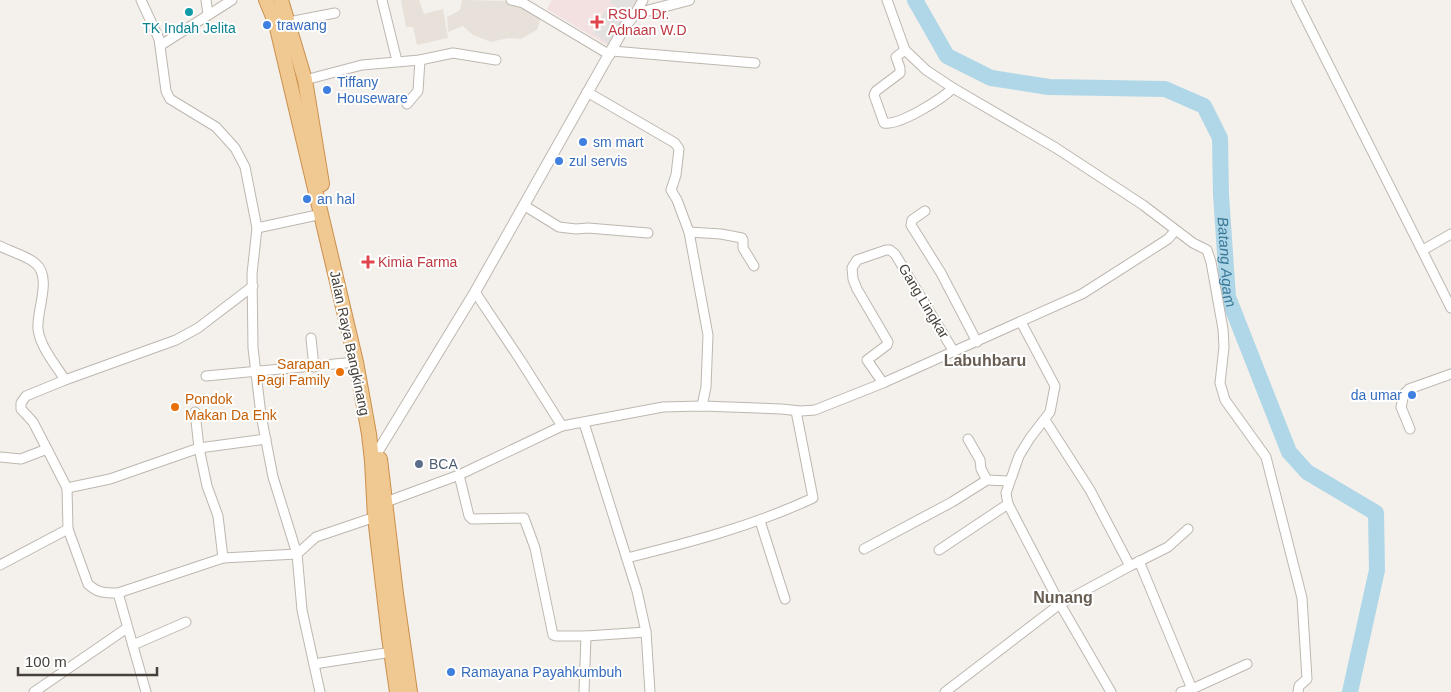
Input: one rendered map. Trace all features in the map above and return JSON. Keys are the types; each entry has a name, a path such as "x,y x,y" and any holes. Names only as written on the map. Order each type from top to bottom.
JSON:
{"highway":[{"name":"Jalan Raya Bangkinang","path":"266,0 281,23 305,80 322,214 386,502 392,652 397,692"},
{"name":"Jalan Raya Bangkinang","path":"280,0 281,23 317,181 333,224 376,456 375,517 410,692"}],"street":[{"path":"141,0 161,45 166,92 170,99 216,127 235,148 245,167 257,228 252,274 253,348 261,415 273,477 297,554 302,610 320,692"},
{"path":"206,0 208,14"},
{"path":"161,45 232,0"},
{"path":"382,0 397,61"},
{"path":"511,0 523,2 611,53 755,63"},
{"path":"376,456 475,292 525,206 587,92 625,26 643,0"},
{"path":"635,14 689,0"},
{"path":"887,0 902,52 950,91 1056,148 1120,189 1172,233 1207,250 1211,262 1223,329 1224,348 1220,383 1225,400 1266,457 1302,598 1306,679 1299,686 1298,692"},
{"path":"1296,0 1451,308"},
{"path":"281,23 335,13"},
{"path":"902,52 896,59 900,68 900,74 876,91 874,95 884,123 892,123 912,115 950,91"},
{"path":"305,80 362,65 420,60 453,53 496,60"},
{"path":"407,104 418,91 420,60"},
{"path":"587,92 674,143 679,149 672,190 689,232 708,335 706,387 702,406"},
{"path":"525,206 559,227 648,233"},
{"path":"925,211 912,220 910,225 941,273 977,342"},
{"path":"257,228 322,214"},
{"path":"689,232 721,234 742,238 743,248 754,266"},
{"path":"386,502 459,475 562,426 655,408 702,406 796,411 815,410 977,342 1091,289 1172,233"},
{"path":"1423,250 1451,234"},
{"path":"0,246 37,265 42,274 43,285 38,330 41,340 65,380"},
{"name":"Gang Lingkar","path":"882,383 867,360 887,345 888,342 853,279 852,268 857,260 886,250 897,256 954,352"},
{"path":"252,286 198,328 176,340 65,380 26,396 21,403 21,409 32,422 67,488 68,529 88,584 93,590 102,593 118,593 223,558 297,554 316,537 375,517"},
{"path":"475,292 562,426"},
{"path":"1021,322 1055,386 1050,412 1019,456 1009,481 1006,493 1008,504 1060,604 1111,692"},
{"path":"311,338 314,367"},
{"path":"206,376 356,362"},
{"path":"1410,429 1401,407 1404,394 1409,389 1451,374"},
{"path":"627,558 721,533 760,520 813,498 796,411"},
{"path":"195,412 199,448 207,486 218,516 223,558"},
{"path":"1045,420 1090,490 1130,566"},
{"path":"584,423 637,591 646,632 650,692"},
{"path":"67,488 110,480 199,448 266,439"},
{"path":"968,439 980,460 981,468 987,480"},
{"path":"0,457 21,459 47,449"},
{"path":"459,475 469,516 472,519 524,518 535,548 553,635 586,636 646,632"},
{"path":"864,549 952,502 987,480 1009,481"},
{"path":"940,550 1008,504"},
{"path":"760,520 785,599"},
{"path":"0,565 68,529"},
{"path":"945,692 1060,604 1168,547 1188,529"},
{"path":"1139,562 1192,689"},
{"path":"118,593 146,692"},
{"path":"133,645 186,622"},
{"path":"34,692 127,628"},
{"path":"584,692 587,666 586,636"},
{"path":"314,664 392,652"},
{"path":"1181,692 1192,689 1246,664"}],"shaded area":[{"path":"401,0 419,0 424,14 443,9 448,38 417,45 413,27 406,27"},
{"path":"462,0 514,1 542,14 537,30 521,39 508,38 491,42 473,35 463,26 448,32 447,17 460,10"},
{"name":"RSUD Dr. Adnaan W.D","path":"552,0 639,0 610,47 547,9"},
{"path":"611,0 636,0 609,44 593,33 605,11 611,14 616,6 610,2"}],"waterway":[{"name":"Batang Agam","path":"915,0 947,56 991,78 1049,87 1165,89 1204,106 1220,138 1221,195 1228,297 1289,452 1307,472 1376,513 1377,570 1350,692"}],"place":[{"name":"TK Indah Jelita","path":"189,12"},
{"name":"RSUD Dr. Adnaan W.D","path":"597,22"},
{"name":"trawang","path":"267,25"},
{"name":"Tiffany Houseware","path":"327,90"},
{"name":"sm mart","path":"583,142"},
{"name":"zul servis","path":"559,161"},
{"name":"an hal","path":"307,199"},
{"name":"Kimia Farma","path":"368,262"},
{"name":"Sarapan Pagi Family","path":"340,372"},
{"name":"da umar","path":"1412,395"},
{"name":"Pondok Makan Da Enk","path":"175,407"},
{"name":"BCA","path":"419,464"},
{"name":"Ramayana Payahkumbuh","path":"451,672"}],"district":[{"name":"Labuhbaru","path":"985,360"},
{"name":"Nunang","path":"1063,597"}]}
